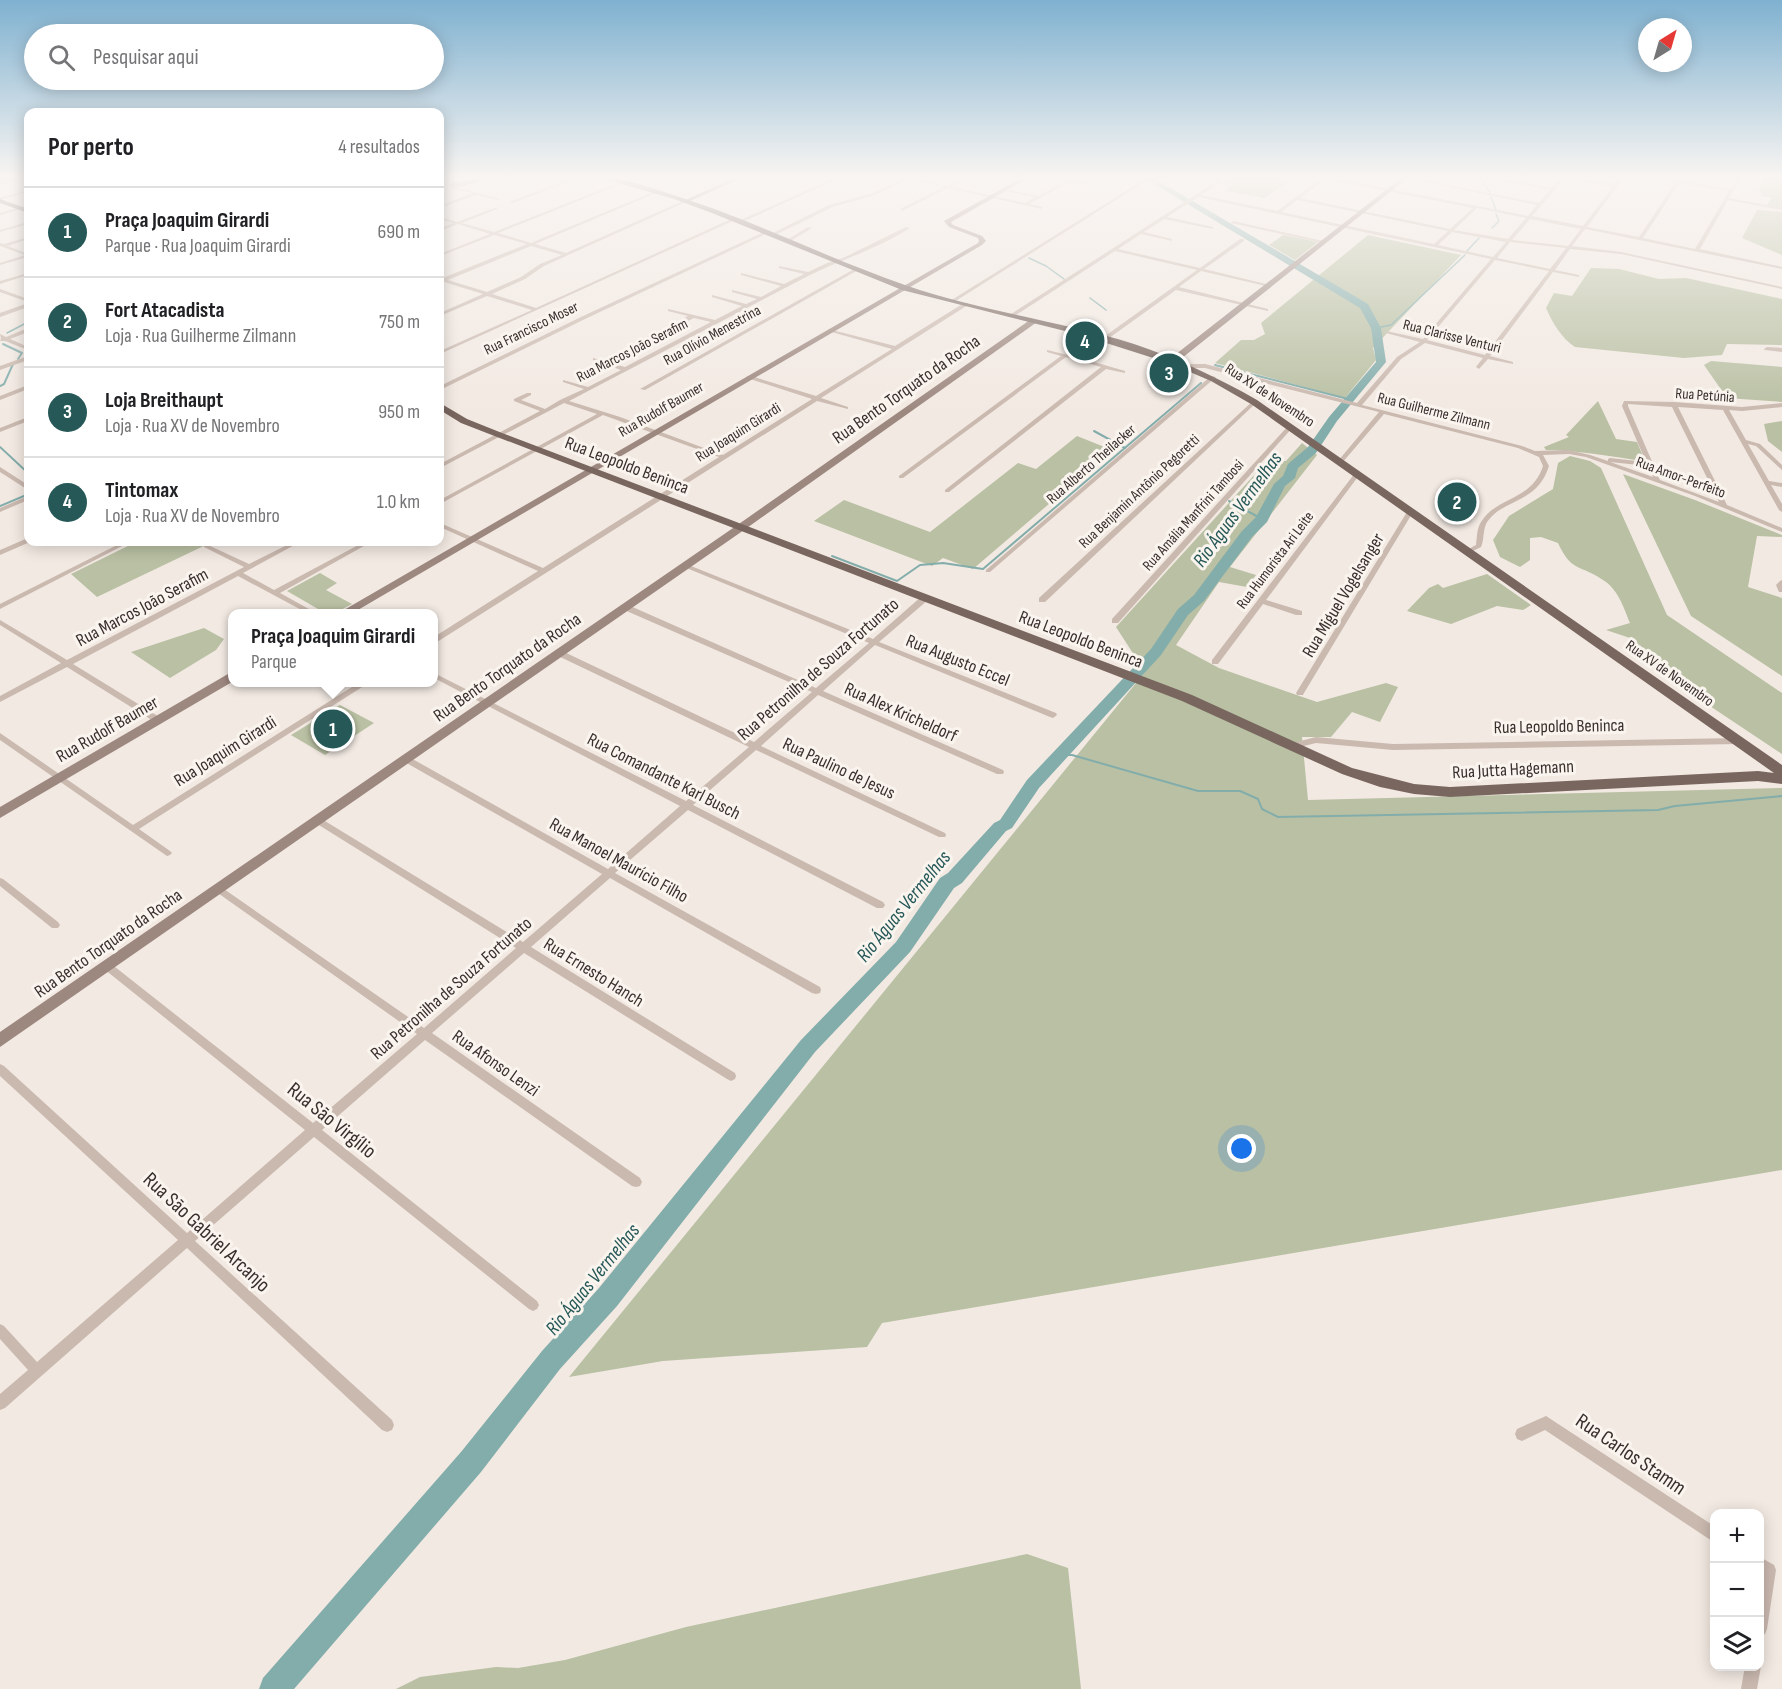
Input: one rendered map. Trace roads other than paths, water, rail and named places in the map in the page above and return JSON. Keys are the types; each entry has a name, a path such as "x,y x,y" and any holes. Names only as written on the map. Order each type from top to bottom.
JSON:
{"main road":[{"name":"Rua XV de Novembro","path":"822,255 903,287 1174,360 1213,377 1254,402 1782,772"},
{"name":"Rua Leopoldo Beninca","path":"444,408 464,420 536,450 1214,709 1292,746"},
{"path":"1738,741 1754,762 1751,772 1743,777"},
{"name":"Rua Jutta Hagemann","path":"1292,746 1338,769 1369,780 1398,788 1430,792 1766,776 1782,779"}],"street":[{"path":"444,280 505,255"},
{"path":"444,313 523,278 539,266 564,255"},
{"path":"444,351 659,255"},
{"name":"Rua Francisco Moser","path":"444,386 583,318 722,255"},
{"name":"Rua Marcos João Serafim","path":"444,464 761,298 851,255"},
{"name":"Rua Rudolf Baumer","path":"351,609 961,255"},
{"path":"952,300 1025,255"},
{"path":"1011,316 1105,255"},
{"path":"1138,255 1268,286"},
{"path":"1073,358 1222,255"},
{"path":"1174,360 1307,255"},
{"path":"1474,255 1577,276"},
{"path":"1359,405 1399,358 1424,341 1497,255"},
{"path":"1479,367 1564,255"},
{"path":"1630,255 1782,288"},
{"path":"1720,255 1782,268"},
{"path":"0,264 24,256"},
{"path":"782,267 808,274"},
{"name":"Rua Olívio Menestrina","path":"643,389 858,269"},
{"path":"743,274 785,286"},
{"path":"0,283 24,275"},
{"path":"444,282 535,309"},
{"path":"1176,288 1266,310"},
{"path":"0,290 24,301"},
{"path":"734,291 761,298"},
{"path":"714,296 747,306"},
{"name":"Rua Joaquim Girardi","path":"438,637 966,304"},
{"path":"0,315 24,305"},
{"path":"670,310 716,322"},
{"path":"639,343 693,315"},
{"name":"Rua Bento Torquato da Rocha","path":"0,1040 686,566 1033,322"},
{"path":"830,330 896,348"},
{"path":"2,338 24,331"},
{"name":"Rua Clarisse Venturi","path":"1388,332 1511,363"},
{"path":"2,338 24,347"},
{"path":"1767,349 1782,350"},
{"path":"1049,351 1123,372"},
{"path":"901,477 1064,356"},
{"path":"0,368 24,359"},
{"path":"595,359 624,369"},
{"name":"Rua Guilherme Zilmann","path":"1188,366 1205,366 1536,453"},
{"path":"947,491 1105,367"},
{"path":"748,377 846,408"},
{"name":"Rua Alberto Theilacker","path":"988,571 1213,377"},
{"path":"565,381 587,388"},
{"path":"0,398 24,389"},
{"path":"529,394 516,400 545,411"},
{"path":"562,401 656,431 724,457"},
{"name":"Rua Benjamin Antônio Pegoretti","path":"1042,600 1254,402"},
{"name":"Rua Petúnia","path":"1650,464 1625,406 1626,402 1742,410 1782,405"},
{"path":"1674,404 1725,507"},
{"path":"1725,408 1782,510"},
{"path":"1732,422 1742,410"},
{"path":"1340,462 1383,411"},
{"path":"444,500 601,414"},
{"path":"0,430 24,420"},
{"name":"Rua Amália Manfrini Tambosi","path":"1115,621 1290,427"},
{"path":"1743,441 1758,445 1782,468"},
{"path":"1544,462 1569,452"},
{"name":"Rua Amor-Perfeito","path":"1536,453 1569,452 1598,459 1782,530"},
{"path":"1467,552 1479,546 1482,528 1489,518 1538,483 1545,471 1544,462 1536,453"},
{"path":"1598,459 1650,464 1658,482"},
{"path":"0,469 24,485"},
{"name":"Rua Humorista Ari Leite","path":"1215,662 1357,474"},
{"path":"1767,483 1782,485"},
{"path":"0,510 24,500"},
{"name":"Rua Miguel Vogelsanger","path":"1300,693 1410,512"},
{"path":"444,527 543,571"},
{"path":"0,553 24,542"},
{"path":"0,607 119,546"},
{"path":"206,546 249,567"},
{"name":"Rua Marcos João Serafim","path":"0,699 289,546"},
{"path":"274,593 361,546"},
{"name":"Rua Augusto Eccel","path":"686,566 1053,715"},
{"path":"237,573 305,609"},
{"path":"1782,582 1780,585 1782,590"},
{"name":"Rua Petronilha de Souza Fortunato","path":"0,1403 925,598"},
{"path":"1262,601 1299,613"},
{"name":"Rua Alex Kricheldorf","path":"625,607 1000,772"},
{"path":"0,622 158,720"},
{"name":"Rua Paulino de Jesus","path":"559,653 942,836"},
{"name":"Rua Comandante Karl Busch","path":"438,677 880,906"},
{"name":"Rua Rudolf Baumer","path":"0,813 228,679"},
{"name":"Rua Joaquim Girardi","path":"133,829 358,687"},
{"path":"0,736 167,853"},
{"name":"Rua Leopoldo Beninca","path":"1292,746 1316,740 1393,747 1738,741"},
{"name":"Rua Manoel Maurício Filho","path":"406,759 816,990"},
{"name":"Rua Ernesto Hanch","path":"317,820 731,1076"},
{"path":"0,881 55,925"},
{"name":"Rua Afonso Lenzi","path":"218,889 636,1182"},
{"name":"Rua São Virgílio","path":"106,966 533,1305"},
{"name":"Rua São Gabriel Arcanjo","path":"0,1069 387,1425"},
{"path":"0,1330 37,1371"},
{"name":"Rua Carlos Stamm","path":"1522,1434 1546,1423 1710,1531"},
{"path":"1764,1567 1769,1570 1764,1603"},
{"path":"1749,1689 1752,1671"}],"waterway":[{"name":"Rio Águas Vermelhas","path":"274,1689 471,1462 551,1360 608,1297 808,1046 903,947 947,883 955,878 1000,827 1006,824 1033,784 1156,652 1183,612 1199,598 1247,534 1262,519 1280,484 1289,478 1292,467 1312,450 1333,419 1381,362 1376,328 1364,306 1278,255"},
{"path":"1376,328 1391,325 1465,255"},
{"path":"1029,258 1046,266 1064,279"},
{"path":"1090,298 1106,310"},
{"path":"7,333 24,324"},
{"path":"3,344 22,353 18,359"},
{"path":"0,386 4,384 13,364"},
{"path":"1215,365 1348,399"},
{"path":"1125,448 1201,383"},
{"path":"1094,431 1125,448"},
{"path":"0,447 24,469"},
{"path":"832,556 897,581 920,565 943,563 983,569 1125,448"},
{"path":"0,506 24,496"},
{"path":"1229,501 1262,519"},
{"path":"1061,755 1072,755 1198,791 1240,791 1258,799 1262,809 1278,817 1658,810 1675,806 1782,796"}],"place":[{"name":"Tintomax","path":"1085,341"},
{"name":"Loja Breithaupt","path":"1169,373"},
{"name":"Fort Atacadista","path":"1457,502"},
{"name":"Praça Joaquim Girardi","path":"333,729"}]}
